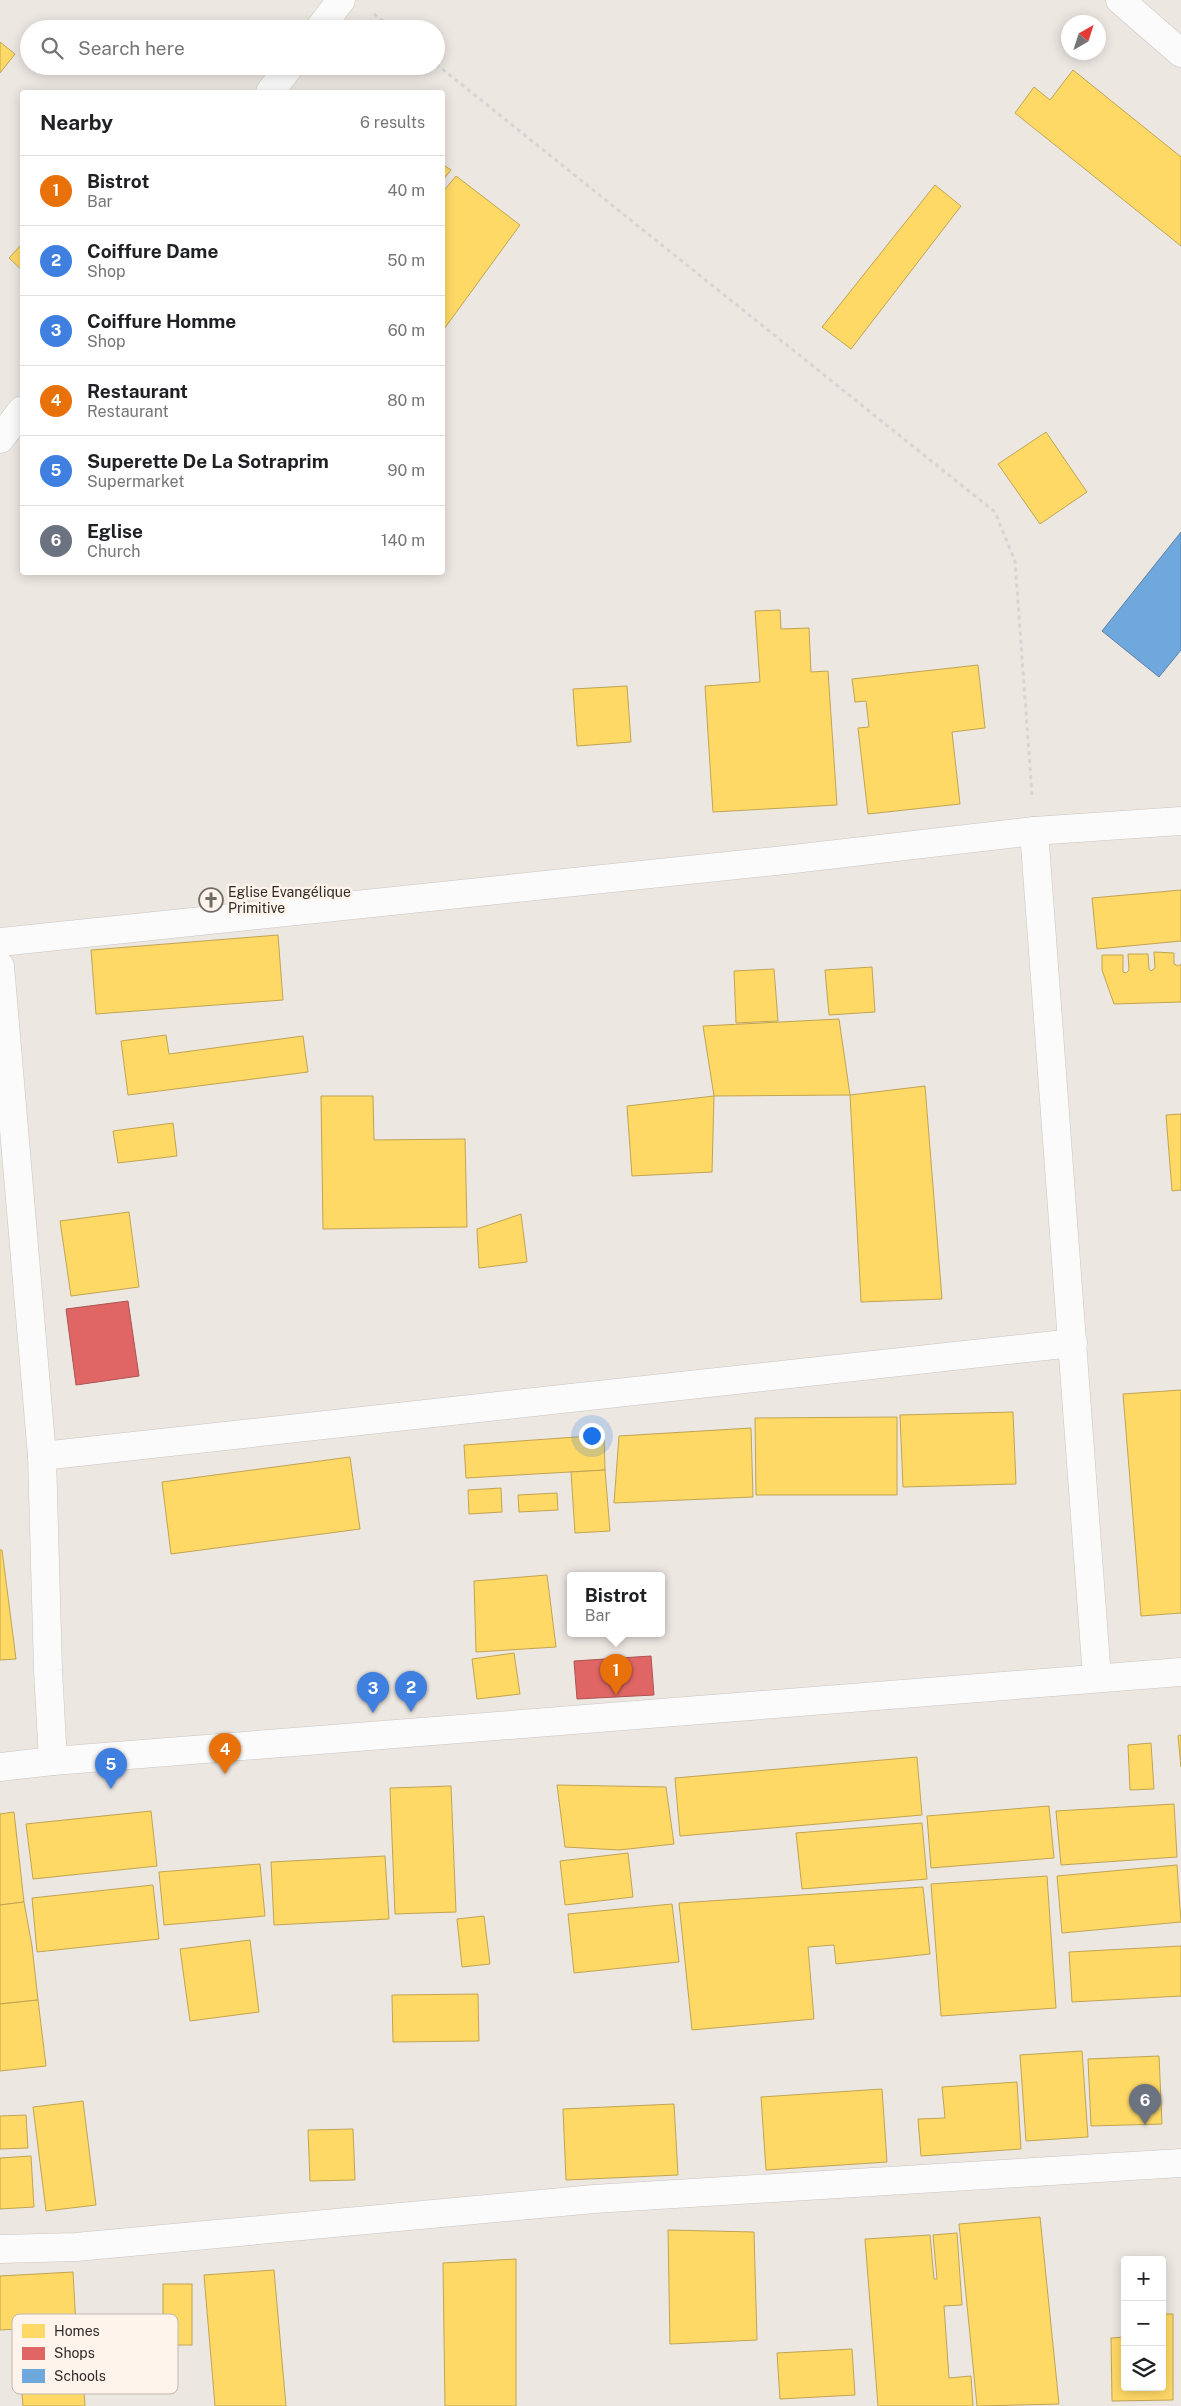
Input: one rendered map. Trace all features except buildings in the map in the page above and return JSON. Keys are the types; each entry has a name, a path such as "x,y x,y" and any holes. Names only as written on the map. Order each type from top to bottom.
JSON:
{"street":[{"path":"326,20 341,0"},
{"path":"1120,0 1181,54"},
{"path":"272,90 283,75"},
{"path":"0,439 20,413"},
{"path":"0,942 775,861 1034,831 1181,821"},
{"path":"1034,831 1097,1678"},
{"path":"0,966 42,1456 48,1670 53,1761"},
{"path":"42,1456 1073,1343"},
{"path":"0,1768 53,1761 1181,1672"},
{"path":"0,2249 76,2248 594,2198 1181,2163"}],"path":[{"path":"445,71 995,512 1015,561 1034,831"}],"place":[{"name":"Eglise Evangélique Primitive","path":"211,900"},
{"name":"Bistrot","path":"616,1695"},
{"name":"Coiffure Dame","path":"411,1712"},
{"name":"Coiffure Homme","path":"373,1713"},
{"name":"Restaurant","path":"225,1774"},
{"name":"Superette De La Sotraprim","path":"111,1789"},
{"name":"Eglise","path":"1145,2125"}]}
